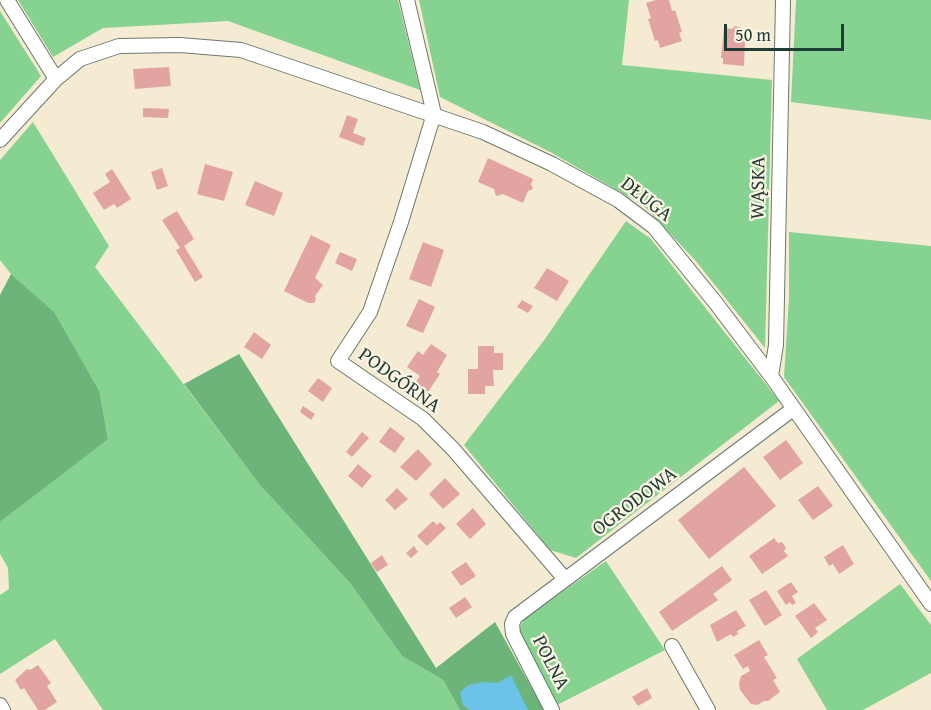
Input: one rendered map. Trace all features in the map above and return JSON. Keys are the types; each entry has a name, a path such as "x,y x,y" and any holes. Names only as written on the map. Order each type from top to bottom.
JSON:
{"street":[{"path":"0,140 56,79 7,0"},
{"path":"407,0 435,114"},
{"name":"WĄSKA","path":"771,376 776,345 783,0"},
{"name":"DŁUGA","path":"56,79 80,59 119,46 180,45 241,50 483,132 552,164 618,200 654,227 715,302 771,376 931,604"},
{"name":"PODGÓRNA","path":"435,114 370,312 338,361 423,419 453,449 565,579"},
{"name":"OGRODOWA","path":"513,634 512,624 515,617 793,409"},
{"name":"POLNA","path":"513,634 552,710"},
{"path":"672,646 708,710"},
{"path":"0,705 3,710"}],"green space":[{"path":"18,0 398,0 420,90 228,21 103,28 53,57"},
{"path":"419,0 629,0 622,65 772,80 765,348 695,260 643,205 552,153 440,97"},
{"path":"796,0 931,0 931,120 791,102"},
{"path":"0,11 41,76 0,123"},
{"path":"33,122 109,246 95,267 259,484 350,583 402,656 443,680 460,710 103,710 55,639 0,674 0,595 9,589 8,568 0,554 0,522 108,438 98,391 54,313 11,274 0,260 0,160"},
{"path":"626,221 651,239 779,401 576,558 550,550 464,445 545,339"},
{"path":"789,232 931,246 931,581 784,377 789,298"},
{"path":"11,274 54,312 99,391 108,439 0,522 0,295"},
{"path":"239,354 436,668 495,622 544,710 460,710 443,680 402,656 350,583 259,484 184,384"},
{"path":"606,561 665,650 557,705 518,630 525,618"},
{"path":"900,584 931,625 931,673 863,710 827,710 797,659"}],"water":[{"path":"511,675 528,710 470,710 463,705 460,692 469,685 485,682 498,683"}],"building":[{"path":"669,0 682,32 679,33 682,41 660,48 658,40 655,41 646,3"},
{"path":"735,26 748,30 747,40 745,40 744,66 723,64 723,58 721,58 724,28 732,29"},
{"path":"169,67 171,86 135,89 133,69"},
{"path":"143,108 169,109 168,118 143,117"},
{"path":"347,115 358,119 353,133 366,138 363,146 339,137"},
{"path":"488,158 533,179 531,184 533,189 528,191 523,203 503,194 496,196 494,189 478,182"},
{"path":"205,164 233,172 224,201 197,194"},
{"path":"162,168 168,186 157,190 151,172"},
{"path":"112,169 131,199 117,208 114,204 104,210 93,193 110,182 105,174"},
{"path":"255,181 283,193 274,216 245,205"},
{"path":"177,211 194,239 184,246 203,277 195,282 176,250 180,248 162,220"},
{"path":"311,235 331,245 315,278 323,285 315,296 314,303 308,303 284,291"},
{"path":"423,242 444,250 431,287 409,279"},
{"path":"340,252 357,259 352,271 335,263"},
{"path":"547,268 569,281 557,301 534,288"},
{"path":"419,299 435,307 423,333 406,326"},
{"path":"522,300 533,306 528,313 517,307"},
{"path":"254,332 271,345 262,359 244,347"},
{"path":"431,344 447,355 437,372 440,374 426,395 413,386 420,376 407,367 418,351 423,355"},
{"path":"478,346 494,346 494,353 503,353 503,370 493,370 494,386 485,386 485,394 468,394 468,369 478,369"},
{"path":"318,378 332,388 323,402 308,391"},
{"path":"303,406 315,414 311,420 300,412"},
{"path":"390,427 405,438 395,453 379,442"},
{"path":"362,432 369,438 352,457 346,452"},
{"path":"786,440 803,463 780,480 763,457"},
{"path":"418,449 432,464 416,481 400,467"},
{"path":"358,464 372,476 362,488 348,476"},
{"path":"744,467 776,506 709,559 678,520"},
{"path":"445,478 460,494 443,509 429,494"},
{"path":"818,486 833,506 813,520 798,500"},
{"path":"397,488 408,499 395,510 385,500"},
{"path":"473,508 486,524 470,539 456,524"},
{"path":"433,521 437,525 440,522 446,528 427,546 417,536"},
{"path":"774,538 778,543 782,542 788,556 762,574 749,556"},
{"path":"843,545 854,564 839,574 833,564 829,566 824,557"},
{"path":"414,546 418,552 411,558 406,553"},
{"path":"382,555 388,565 377,572 371,563"},
{"path":"466,562 476,576 461,586 451,572"},
{"path":"722,566 732,580 713,594 718,600 672,631 659,612"},
{"path":"791,582 798,592 792,596 796,603 792,605 790,602 786,605 777,591"},
{"path":"766,590 782,615 765,626 749,600"},
{"path":"465,597 472,607 456,618 449,608"},
{"path":"814,603 827,620 815,628 818,632 811,638 795,616"},
{"path":"736,610 746,626 737,631 738,634 733,637 731,634 717,642 710,625"},
{"path":"759,640 768,655 764,657 777,678 773,680 780,692 768,701 757,705 751,704 740,690 741,676 750,671 748,666 743,669 734,655"},
{"path":"38,665 51,683 47,686 57,702 45,710 38,710 24,688 21,690 15,680 27,669 30,670"},
{"path":"647,688 652,698 638,706 632,697"}]}
